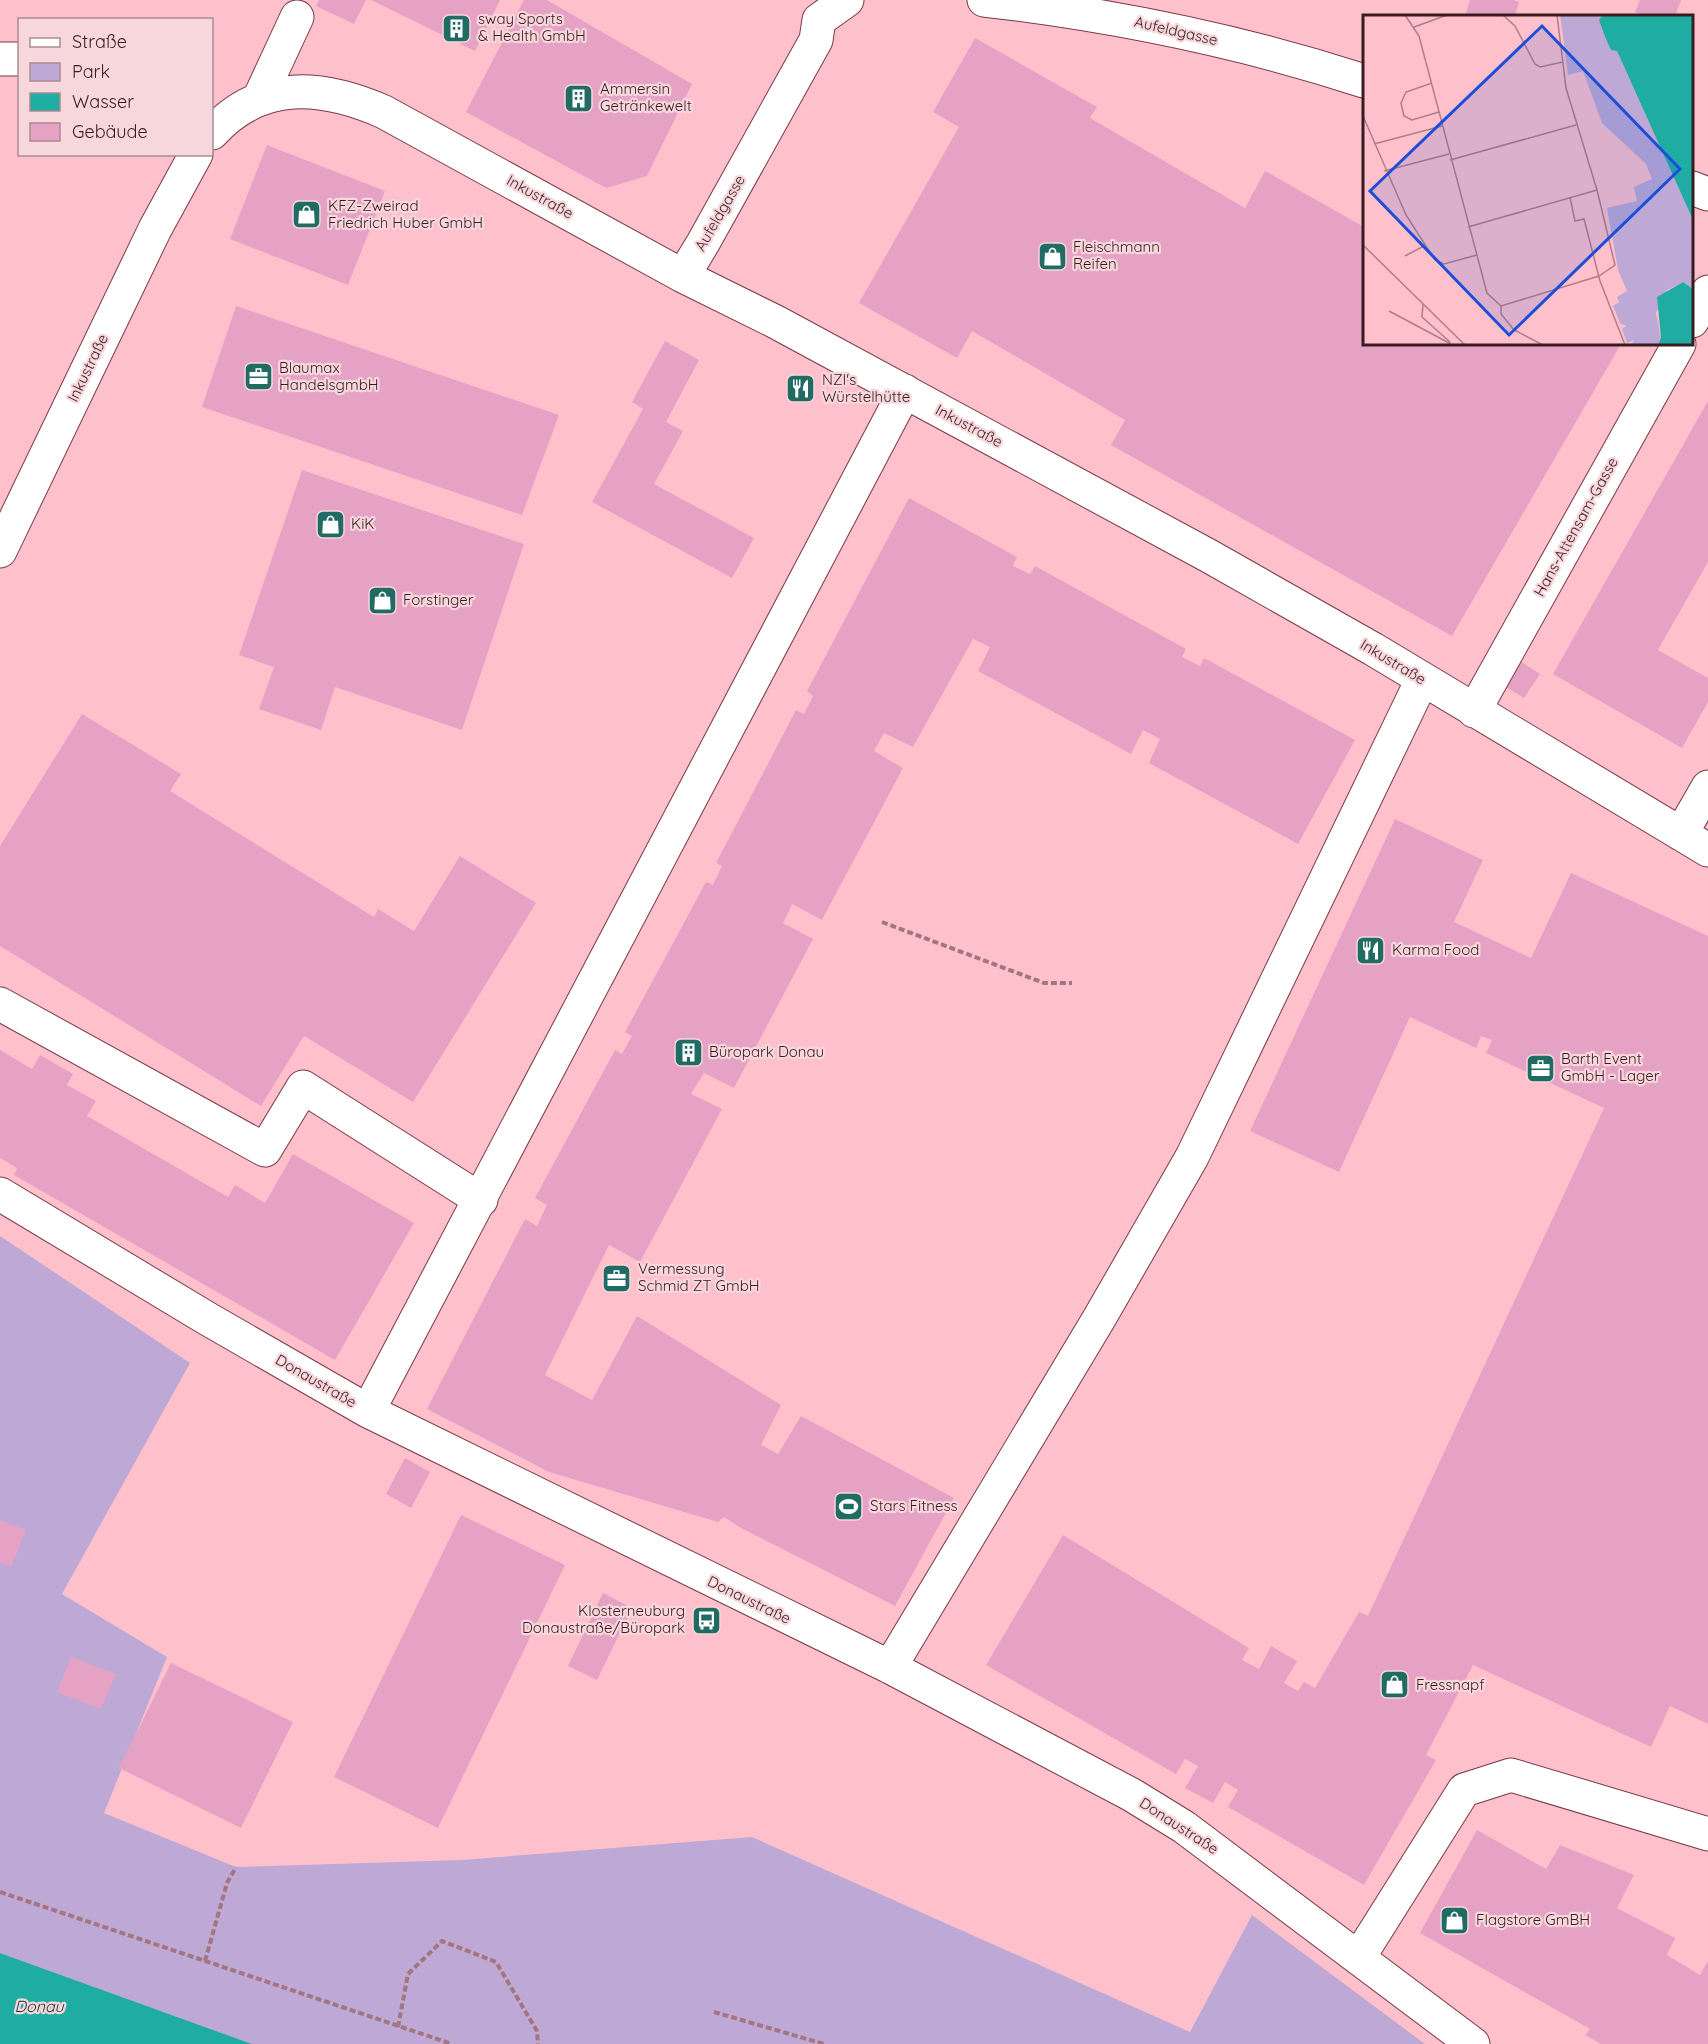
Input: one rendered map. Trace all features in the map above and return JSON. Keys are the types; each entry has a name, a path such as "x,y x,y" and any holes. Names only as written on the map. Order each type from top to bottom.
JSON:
{"street":[{"name":"Aufeldgasse","path":"682,276 703,243 816,40 819,20 847,0"},
{"name":"Aufeldgasse","path":"984,0 1055,4 1203,36 1363,80"},
{"path":"259,99 297,17"},
{"path":"0,60 18,58"},
{"name":"Inkustraße","path":"216,120 247,103 278,93 314,92 366,104 682,276 905,391 1209,556 1695,842"},
{"name":"Inkustraße","path":"0,551 155,229 195,156"},
{"path":"1693,188 1708,194"},
{"path":"1693,319 1708,292"},
{"name":"Hans-Attensam-Gasse","path":"1474,711 1678,345"},
{"path":"368,1411 905,391"},
{"path":"890,1667 1100,1317 1192,1157 1422,680"},
{"path":"1695,842 1708,787"},
{"path":"0,1004 265,1150 303,1087 481,1200"},
{"name":"Donaustraße","path":"0,1194 208,1319 368,1411 890,1667 1132,1795 1184,1827 1473,2044"},
{"path":"1359,1957 1464,1790 1511,1775 1708,1834"}],"path":[{"path":"882,922 1044,983 1072,983"},
{"path":"205,1961 226,1883 236,1867"},
{"path":"0,1892 452,2044"},
{"path":"398,2027 408,1974 442,1941 496,1962 537,2031 538,2044"},
{"path":"714,2012 824,2044"}],"green space":[{"path":"0,1236 190,1363 62,1594 167,1657 104,1813 236,1867 462,1860 752,1837 1190,2032 1252,1915 1425,2044 252,2044 0,1953"}],"water":[{"name":"Donau","path":"0,1953 252,2044 0,2044"}],"building":[{"path":"319,0 366,0 354,24 316,6"},
{"name":"sway Sports & Health GmbH","path":"371,0 500,0 475,51"},
{"name":"Ammersin Getränkewelt","path":"524,0 547,0 692,84 647,176 606,188 466,112"},
{"path":"1470,0 1519,2 1515,15 1465,15"},
{"path":"1640,0 1681,0 1675,15 1644,15 1635,12"},
{"path":"975,38 1097,107 1090,118 1245,208 1265,171 1363,226 1363,345 1620,345 1452,636 1111,445 1125,420 972,331 957,358 859,303 959,127 933,112"},
{"name":"KFZ-Zweirad Friedrich Huber GmbH","path":"267,145 385,191 348,285 230,239"},
{"path":"236,306 559,415 522,515 202,407"},
{"path":"665,341 699,360 666,422 683,431 654,484 754,538 732,578 592,502 643,409 632,402"},
{"path":"1708,401 1708,562 1658,650 1708,678 1708,702 1682,748 1553,674"},
{"name":"Forstinger","path":"302,470 524,544 462,730 335,687 321,730 259,709 274,667 239,655"},
{"name":"Büropark Donau","path":"909,498 1017,557 1013,566 1030,574 1035,566 1186,649 1182,657 1200,666 1204,658 1355,740 1298,844 1149,763 1160,739 1143,730 1131,754 978,671 990,647 973,639 913,747 884,733 874,751 903,768 822,920 792,904 783,923 813,939 734,1088 704,1073 691,1094 722,1109 640,1262 609,1245 545,1375 592,1400 637,1316 781,1405 761,1445 778,1454 801,1416 954,1498 895,1606 741,1528 724,1517 718,1522 549,1472 427,1409 525,1219 537,1226 547,1205 535,1198 615,1050 622,1054 632,1036 625,1032 706,882 713,885 722,866 716,863 796,710 804,714 813,696 807,691"},
{"path":"1517,659 1540,674 1524,698 1501,684"},
{"path":"82,714 181,774 170,791 374,917 378,909 414,931 460,856 536,903 413,1102 304,1036 261,1106 0,946 0,846"},
{"path":"1395,819 1483,860 1454,922 1531,958 1571,873 1708,936 1708,1724 1670,1706 1651,1747 1473,1665 1426,1755 1436,1760 1364,1885 1228,1807 1238,1790 1225,1782 1213,1803 1185,1788 1198,1766 1185,1759 1176,1774 986,1665 1063,1535 1249,1648 1242,1660 1259,1669 1271,1646 1297,1661 1284,1683 1298,1691 1304,1682 1315,1688 1359,1612 1368,1616 1604,1108 1486,1053 1492,1040 1481,1036 1476,1048 1410,1017 1339,1172 1250,1131"},
{"path":"0,1050 32,1069 40,1055 73,1074 67,1085 96,1101 87,1116 228,1197 235,1185 265,1203 293,1154 414,1223 335,1360 14,1175 17,1168 0,1158"},
{"path":"405,1458 430,1472 411,1508 386,1494"},
{"path":"461,1515 565,1565 438,1828 334,1777"},
{"path":"0,1520 26,1530 11,1567 0,1562"},
{"path":"603,1593 632,1608 597,1680 568,1666"},
{"path":"71,1657 116,1674 101,1709 57,1692"},
{"path":"171,1663 293,1722 241,1828 119,1768"},
{"path":"1477,1830 1546,1869 1560,1845 1634,1875 1617,1908 1675,1938 1667,1955 1700,1975 1708,1961 1708,2044 1601,2044 1585,2035 1590,2029 1420,1933"}],"place":[{"name":"sway Sports & Health GmbH","path":"457,28"},
{"name":"Ammersin Getränkewelt","path":"579,98"},
{"name":"KFZ-Zweirad Friedrich Huber GmbH","path":"307,215"},
{"name":"Fleischmann Reifen","path":"1052,256"},
{"name":"Blaumax HandelsgmbH","path":"258,377"},
{"name":"NZI's Würstelhütte","path":"801,389"},
{"name":"KiK","path":"330,524"},
{"name":"Forstinger","path":"382,600"},
{"name":"Karma Food","path":"1371,950"},
{"name":"Büropark Donau","path":"688,1052"},
{"name":"Barth Event GmbH - Lager","path":"1540,1068"},
{"name":"Vermessung Schmid ZT GmbH","path":"617,1278"},
{"name":"Stars Fitness","path":"849,1506"},
{"name":"Klosterneuburg Donaustraße/Büropark","path":"706,1620"},
{"name":"Fressnapf","path":"1395,1685"},
{"name":"Flagstore GmBH","path":"1455,1920"}]}
